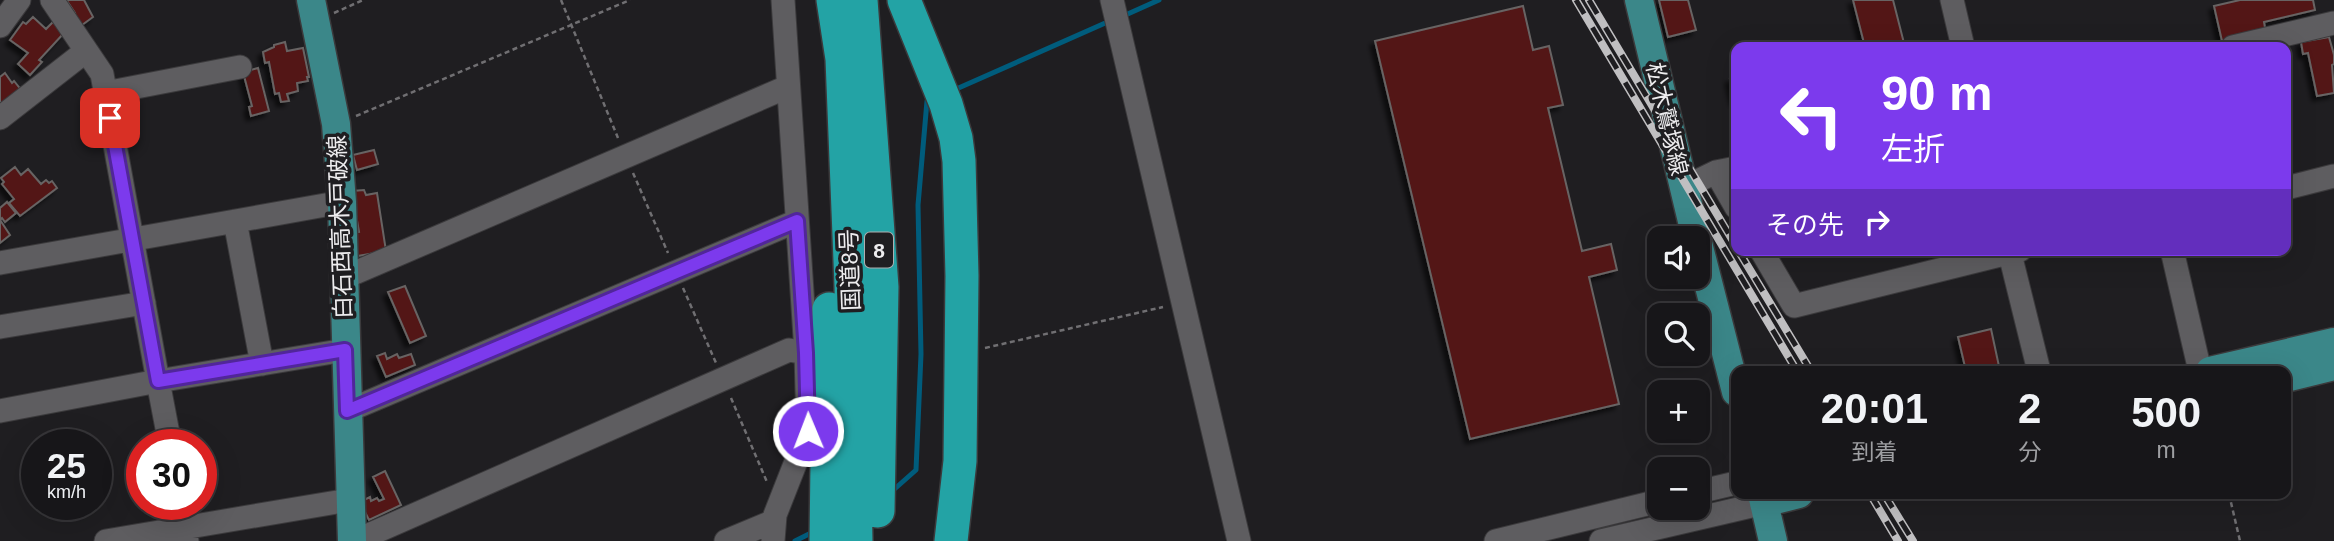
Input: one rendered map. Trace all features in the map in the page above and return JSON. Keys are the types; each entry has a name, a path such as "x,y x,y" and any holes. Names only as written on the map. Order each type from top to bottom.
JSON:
{"highway":[{"path":"820,0 830,354 826,541"},
{"name":"国道8号","path":"833,0 842,59 851,286 867,501 877,541"},
{"name":"国道8号","path":"856,541 867,501 882,287 861,0"},
{"path":"904,0 946,104 956,138 962,276 962,352 960,461 951,541"}],"main road":[{"name":"松木鷲塚線","path":"1639,0 1693,226"},
{"name":"白石西高木戸破線","path":"313,10 336,124 342,201 349,500 353,541"},
{"name":"松木鷲塚線","path":"1710,289 1731,373"},
{"path":"2231,366 2334,342"},
{"path":"2291,377 2334,366"},
{"path":"1763,499 1773,541"}],"street":[{"path":"0,26 19,0"},
{"path":"52,0 102,74 167,429"},
{"path":"726,541 773,531 808,431 806,353 783,0"},
{"path":"1112,0 1239,541"},
{"path":"1952,0 1962,42"},
{"path":"2254,42 2334,23"},
{"path":"0,118 86,51"},
{"path":"105,93 240,67"},
{"path":"343,278 787,87"},
{"path":"1683,188 1726,170 1731,188"},
{"path":"2291,187 2334,176"},
{"path":"0,263 342,201"},
{"path":"234,221 262,364"},
{"path":"347,411 797,221"},
{"path":"1765,256 1794,306 1996,256"},
{"path":"2014,256 2038,366"},
{"path":"2173,256 2199,366"},
{"path":"0,327 144,303"},
{"path":"0,411 345,350"},
{"path":"353,541 789,350 806,353"},
{"path":"1710,489 1731,484"},
{"path":"1601,541 1759,499"},
{"path":"106,541 186,534 349,500"},
{"path":"1496,541 1647,505"}],"path":[{"path":"313,10 363,0"},
{"path":"336,124 630,0"},
{"path":"962,352 1163,307 1182,299"},
{"path":"2230,499 2240,541"}],"building":[{"path":"62,0 84,0 93,17 82,25 72,15 75,13 67,1"},
{"path":"1659,0 1688,0 1696,30 1668,37"},
{"path":"1853,0 1893,0 1904,42 1864,42"},
{"path":"2240,0 2313,0 2315,10 2264,22 2266,33 2222,41 2214,6"},
{"path":"1523,6 1533,50 1549,46 1563,105 1548,108 1582,251 1611,244 1617,270 1589,277 1619,404 1470,439 1375,41"},
{"path":"33,17 46,29 53,22 64,33 39,60 42,62 30,75 18,64 28,53 10,40 23,22 26,24"},
{"path":"2329,37 2334,55 2334,93 2317,96 2308,53 2303,54 2301,42"},
{"path":"285,42 287,51 303,48 309,77 308,81 297,83 298,91 287,94 289,101 281,102 279,93 275,94 269,62 265,63 263,52"},
{"path":"258,68 269,111 251,116 249,107 252,106 243,72"},
{"path":"5,73 22,91 0,104 0,77"},
{"path":"374,150 378,164 357,170 353,155"},
{"path":"15,167 21,175 28,169 41,184 46,180 49,183 52,181 57,188 20,216 9,203 14,199 2,184 4,182 1,178"},
{"path":"364,190 366,195 377,193 386,251 352,257 351,233 359,232 352,191"},
{"path":"7,202 16,213 5,222 2,218 0,220 0,208"},
{"path":"0,220 10,235 0,243"},
{"path":"405,286 426,336 410,343 388,292"},
{"path":"1991,329 1999,366 1965,366 1958,337"},
{"path":"385,353 387,359 397,354 399,358 411,354 415,365 386,377 377,356"},
{"path":"385,471 401,505 369,520 360,502 370,497 371,501 384,499 373,477"}],"waterway":[{"path":"1121,17 1159,0"},
{"path":"954,90 1112,20"},
{"path":"890,493 916,470 921,354 918,205 927,101 932,99"},
{"path":"795,541 815,531"}],"railway":[{"path":"1576,0 1794,366"},
{"path":"1589,0 1731,238"},
{"path":"1742,256 1808,366"},
{"path":"1873,499 1898,541"},
{"path":"1887,499 1913,541"}],"route":[{"path":"110,118 158,381 345,350 347,411 797,221 808,431"}]}
